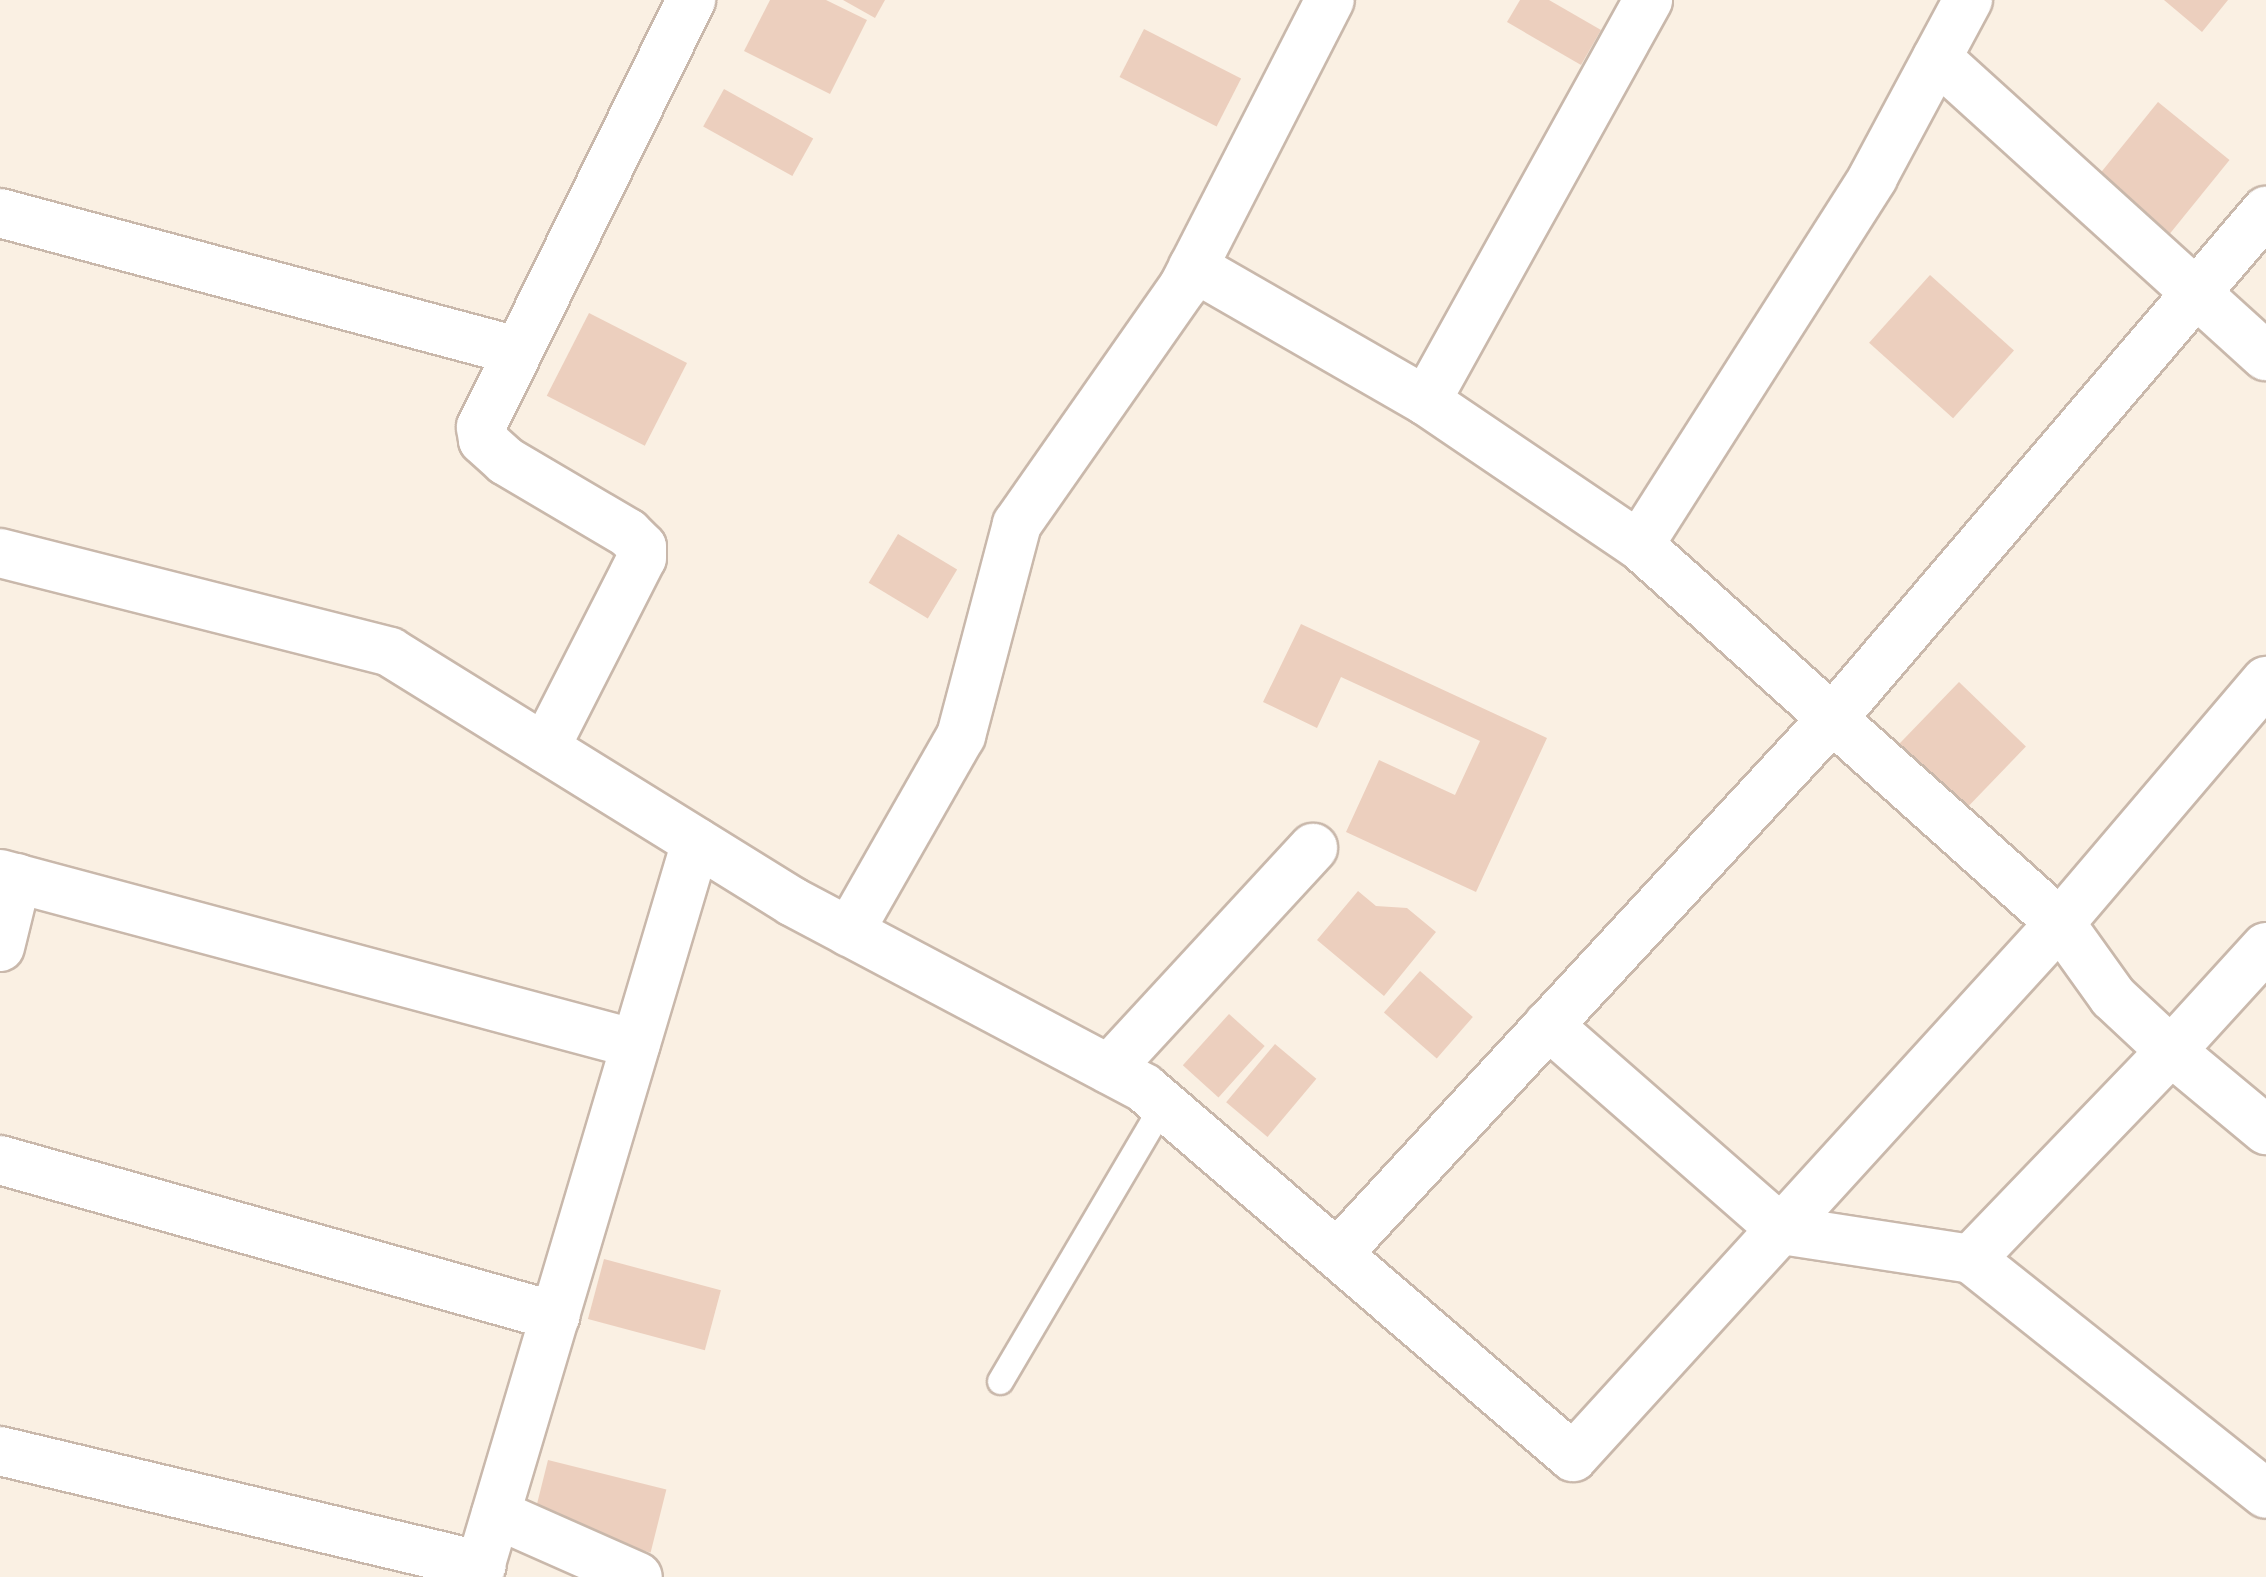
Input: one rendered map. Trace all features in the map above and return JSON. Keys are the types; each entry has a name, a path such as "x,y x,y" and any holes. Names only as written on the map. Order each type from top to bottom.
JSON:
{"street":[{"path":"545,748 642,558 642,547 628,532 506,461 483,440 481,428 691,0"},
{"path":"849,932 961,736 1017,524 1194,267 1330,0"},
{"path":"1426,401 1648,0"},
{"path":"1639,545 1872,177 1968,0"},
{"path":"1937,58 2266,356"},
{"path":"1337,1254 1831,720 2266,210"},
{"path":"0,213 517,351"},
{"path":"1194,267 1426,401 1639,545 2060,923 2113,997 2170,1051 2266,1130"},
{"path":"0,553 390,652 849,932 1109,1069 1163,1104 1572,1457 2060,923 2266,682"},
{"path":"0,1450 479,1571 696,842"},
{"path":"1109,1069 1313,848"},
{"path":"0,947 8,876 636,1044"},
{"path":"1970,1259 2266,947"},
{"path":"1548,1025 1782,1230 1970,1259 2266,1494"},
{"path":"0,1160 555,1316"},
{"path":"496,1514 638,1577"}],"lane":[{"path":"1000,1381 1163,1104"}],"building":[{"path":"770,0 826,0 867,20 830,94 744,51"},
{"path":"843,0 885,0 875,18"},
{"path":"1520,0 1549,0 1601,30 1581,65 1507,22"},
{"path":"2164,0 2228,0 2202,32"},
{"path":"1144,29 1241,78 1217,127 1119,77"},
{"path":"724,89 813,138 792,176 703,127"},
{"path":"2158,102 2229,160 2166,238 2094,180"},
{"path":"1930,275 2014,351 1953,418 1869,343"},
{"path":"589,313 687,363 645,446 547,396"},
{"path":"898,534 957,570 928,618 869,583"},
{"path":"1301,624 1547,738 1476,892 1346,832 1379,760 1455,795 1480,741 1341,677 1317,728 1263,702"},
{"path":"1959,682 2026,747 1959,816 1892,752"},
{"path":"1358,891 1376,906 1407,908 1436,932 1384,996 1317,940"},
{"path":"1420,971 1473,1017 1437,1058 1384,1013"},
{"path":"1229,1014 1265,1046 1219,1097 1183,1065"},
{"path":"1275,1044 1316,1079 1268,1137 1226,1102"},
{"path":"604,1259 721,1290 705,1350 588,1319"},
{"path":"548,1460 666,1490 651,1553 532,1523"}]}
